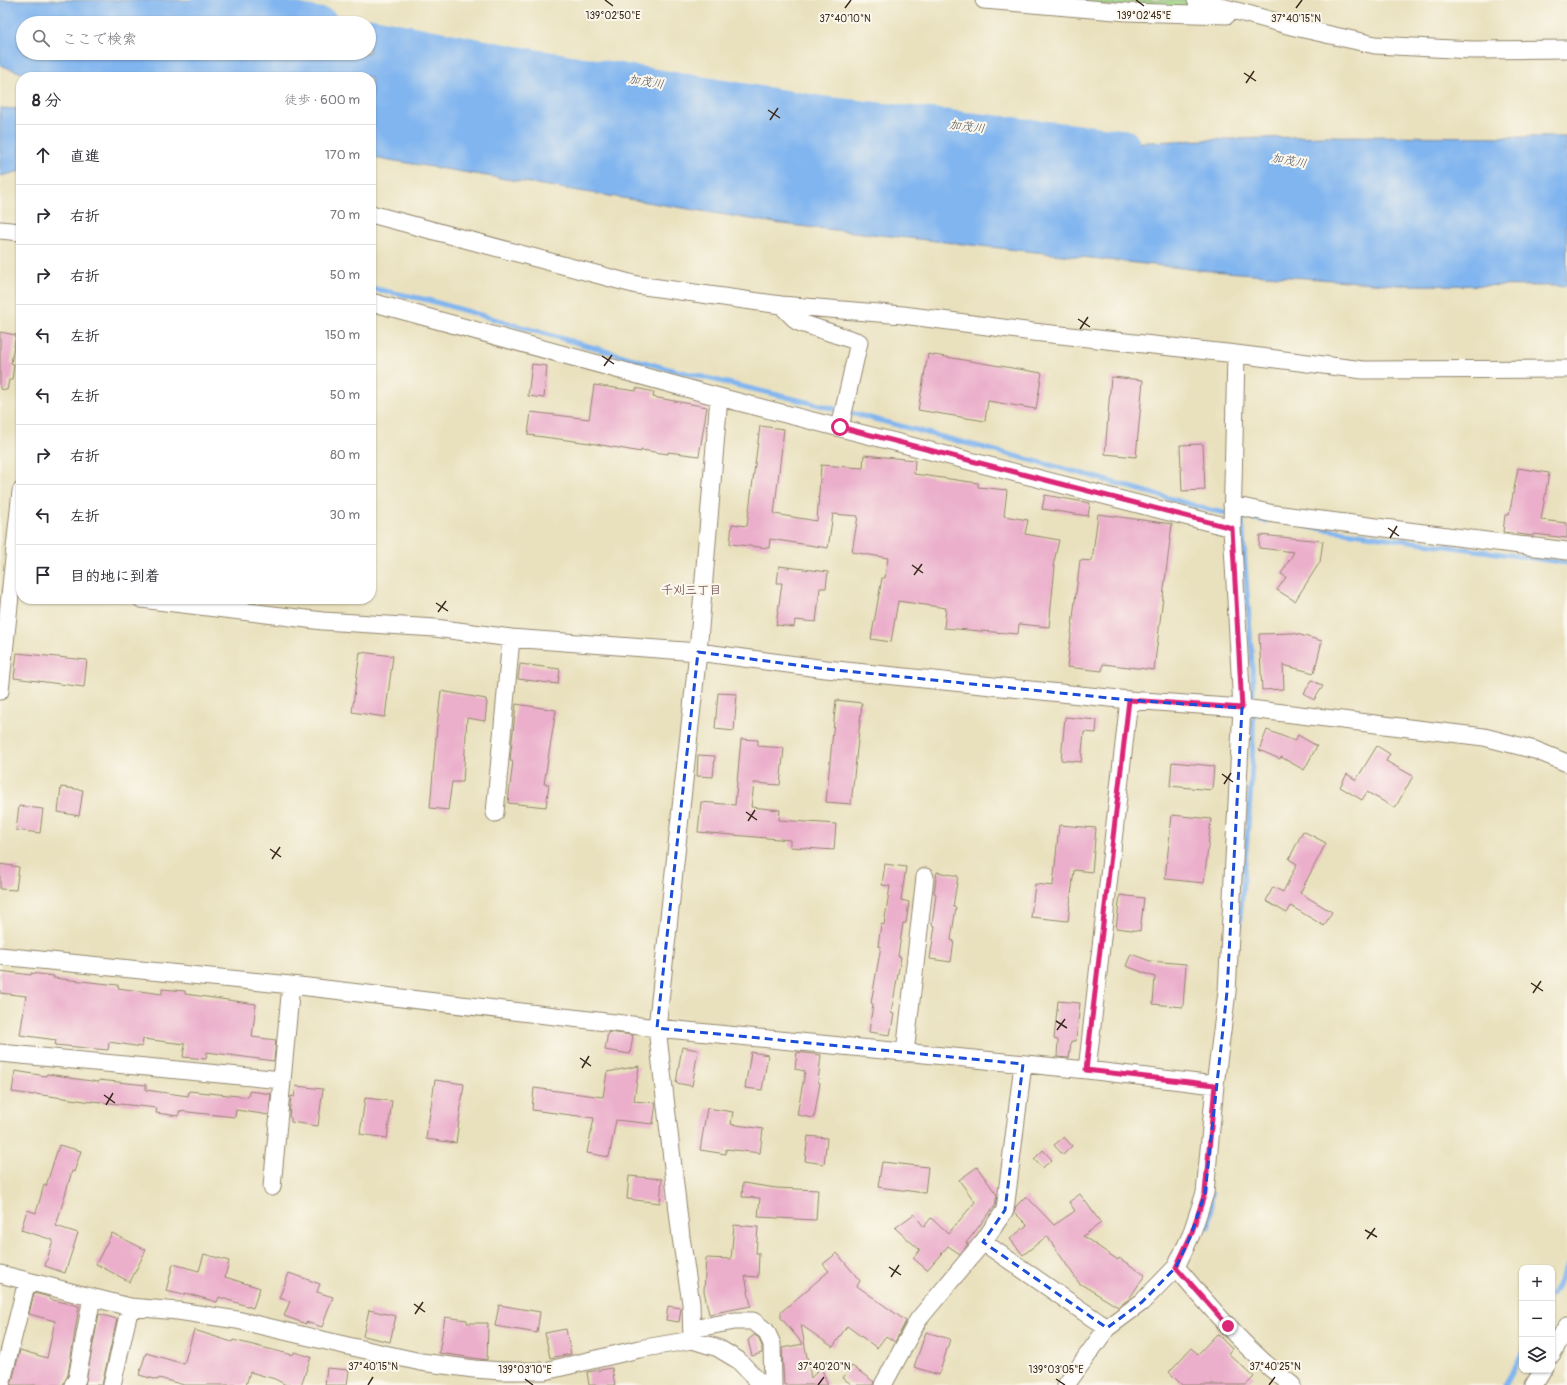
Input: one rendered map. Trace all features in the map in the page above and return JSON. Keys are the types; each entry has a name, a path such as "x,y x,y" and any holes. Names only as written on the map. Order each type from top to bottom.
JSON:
{"street":[{"path":"984,0 1127,12 1257,16"},
{"path":"1196,0 1257,16 1295,28 1375,45 1472,50 1567,49"},
{"path":"376,215 637,285 781,305 903,315 1033,332 1236,354 1363,370 1567,369"},
{"path":"0,230 16,232"},
{"path":"376,303 719,397 1232,528"},
{"path":"781,305 798,322 859,342 840,427"},
{"path":"1066,1385 1107,1328 1142,1302 1176,1267 1191,1235 1205,1193 1215,1085 1227,992 1242,708 1232,528 1236,354"},
{"path":"692,1335 691,1303 681,1236 657,1028 698,652 719,397"},
{"path":"1232,505 1274,514 1567,551"},
{"path":"0,691 16,538"},
{"path":"182,604 323,621 435,628 511,638 698,652 826,670 1129,700 1242,708 1484,737 1535,750 1567,763"},
{"path":"495,813 511,638"},
{"path":"1086,1070 1129,700"},
{"path":"905,1053 925,877"},
{"path":"0,956 291,986 657,1028 1086,1070 1215,1085"},
{"path":"272,1187 291,986"},
{"path":"0,1053 282,1080"},
{"path":"883,1385 918,1320 983,1242 1005,1210 1024,1064"},
{"path":"983,1242 1107,1328"},
{"path":"1176,1267 1248,1347 1269,1368 1292,1385"},
{"path":"0,1274 130,1307 178,1311 237,1320 421,1362 502,1371 545,1371 639,1349 735,1322 753,1321 766,1331 772,1344 773,1385"},
{"path":"1,1385 27,1281"},
{"path":"73,1385 77,1379 92,1297"},
{"path":"112,1385 130,1307"},
{"path":"1555,1348 1567,1326"},
{"path":"692,1335 738,1360 762,1385"},
{"path":"1534,1385 1541,1373"}],"highlighted area":[{"path":"698,652 826,669 1129,700 1242,708 1227,992 1205,1193 1191,1235 1176,1267 1142,1302 1107,1328 983,1242 1005,1210 1023,1064 657,1028"}],"green space":[{"path":"1021,0 1198,0 1245,14"}],"water":[{"path":"0,0 229,0 280,16 16,16 16,60 376,60 376,42 818,122 1118,143 1323,136 1567,137 1567,286 1399,285 1199,270 781,224 376,158 376,72 19,72 0,65"},
{"path":"0,108 16,109 16,172 0,176"}],"building":[{"path":"0,332 16,335 11,363 14,364 12,380 9,380 7,390 0,389"},
{"path":"928,354 1042,373 1036,409 988,401 985,421 918,410"},
{"path":"532,364 547,366 544,398 528,396"},
{"path":"1111,377 1143,380 1136,457 1105,454"},
{"path":"594,385 636,391 636,388 654,392 653,397 707,407 699,456 668,452 668,454 641,450 641,452 590,443 528,435 531,412 589,419"},
{"path":"760,426 784,429 774,514 817,521 821,465 863,468 864,455 915,460 914,474 978,483 978,487 1007,490 1004,516 1028,520 1025,534 1059,540 1053,566 1055,566 1049,627 1019,624 1018,634 944,628 946,608 898,601 891,642 871,639 882,578 885,578 888,558 852,552 858,516 833,514 828,548 770,539 769,548 730,544 732,524 747,526"},
{"path":"1203,444 1205,490 1182,491 1180,445"},
{"path":"1518,468 1549,473 1541,520 1567,523 1567,538 1503,532 1505,515 1509,515"},
{"path":"1045,495 1090,503 1088,516 1042,509"},
{"path":"1098,514 1172,524 1154,670 1103,664 1102,671 1067,667 1080,560 1092,561"},
{"path":"1260,535 1323,541 1320,562 1295,601 1277,590 1286,577 1281,574 1294,552 1259,548"},
{"path":"779,566 828,572 826,588 820,588 816,622 795,620 794,627 776,625 782,583 777,583"},
{"path":"1293,633 1322,641 1314,673 1283,665 1284,689 1262,690 1259,634"},
{"path":"360,652 393,656 385,717 352,712"},
{"path":"17,653 87,660 84,687 14,678"},
{"path":"520,664 560,669 558,684 518,679"},
{"path":"1312,680 1323,686 1314,700 1304,693"},
{"path":"441,691 486,699 487,702 485,721 467,718 463,782 452,782 448,810 430,808"},
{"path":"718,693 737,694 734,731 715,729"},
{"path":"836,700 862,703 851,804 826,802"},
{"path":"516,704 556,710 544,784 549,784 546,807 508,803 513,761 510,761"},
{"path":"1065,717 1097,720 1096,733 1084,732 1081,762 1061,760"},
{"path":"1267,730 1295,741 1298,735 1317,746 1304,770 1281,757 1280,759 1259,750"},
{"path":"741,739 758,740 758,746 784,748 780,785 754,783 751,807 780,810 779,820 836,824 834,850 790,847 790,840 698,832 701,802 735,805"},
{"path":"1377,746 1390,754 1386,761 1413,776 1395,808 1367,792 1362,800 1340,787 1347,774 1356,780"},
{"path":"698,755 715,756 713,777 697,776"},
{"path":"1172,762 1214,766 1212,790 1170,786"},
{"path":"61,787 83,790 79,816 58,812"},
{"path":"19,806 43,809 40,833 16,830"},
{"path":"1172,815 1211,819 1204,883 1165,879"},
{"path":"1059,825 1096,828 1092,872 1074,870 1068,921 1031,917 1035,884 1053,886"},
{"path":"1303,831 1326,843 1300,893 1332,912 1324,926 1291,906 1287,913 1266,901 1273,887 1283,892 1297,864 1289,859"},
{"path":"0,864 19,867 16,890 0,889"},
{"path":"885,864 906,867 901,900 909,902 906,923 903,923 898,956 901,957 891,1013 894,1014 890,1035 869,1032 873,1004 871,1003 881,946 878,946 881,924 884,925 890,886 882,885"},
{"path":"937,872 958,876 953,907 956,907 951,940 954,941 951,962 930,959 935,926 932,925"},
{"path":"1120,895 1144,898 1140,931 1116,928"},
{"path":"1131,954 1150,961 1186,964 1183,1007 1153,1004 1155,977 1126,966"},
{"path":"0,971 31,975 31,973 54,976 53,978 118,985 118,988 162,994 162,989 185,991 185,994 256,1004 252,1037 276,1040 274,1061 207,1052 206,1059 183,1057 185,1044 143,1039 142,1047 109,1042 108,1050 55,1045 56,1040 20,1035 26,996 0,993"},
{"path":"1058,1001 1080,1003 1076,1041 1071,1041 1069,1058 1057,1057 1058,1040 1054,1039"},
{"path":"608,1032 633,1035 630,1054 605,1050"},
{"path":"682,1047 698,1050 692,1086 676,1083"},
{"path":"751,1052 768,1055 762,1090 745,1088"},
{"path":"797,1052 821,1055 818,1082 820,1083 814,1118 797,1115 805,1071 795,1069"},
{"path":"639,1066 634,1101 656,1103 653,1124 616,1120 609,1157 587,1153 594,1118 532,1110 534,1088 603,1097 607,1072"},
{"path":"15,1071 99,1082 99,1080 146,1085 146,1090 188,1096 189,1091 248,1097 249,1091 271,1094 269,1115 236,1110 235,1117 179,1111 179,1116 156,1113 157,1108 12,1092"},
{"path":"435,1080 464,1084 456,1143 426,1139"},
{"path":"296,1086 323,1089 318,1126 291,1122 291,1118 289,1117 291,1096 294,1097"},
{"path":"365,1098 392,1101 387,1138 360,1134"},
{"path":"707,1108 733,1112 731,1124 763,1129 760,1153 726,1149 726,1154 700,1150"},
{"path":"808,1136 827,1138 824,1164 805,1161"},
{"path":"1064,1137 1072,1146 1063,1155 1054,1145"},
{"path":"59,1145 81,1151 74,1172 72,1171 56,1226 78,1233 65,1273 45,1266 53,1240 21,1230 27,1210 36,1213 44,1185 46,1186"},
{"path":"1043,1150 1052,1160 1042,1168 1034,1159"},
{"path":"882,1162 928,1167 925,1193 878,1187"},
{"path":"977,1167 997,1195 995,1206 966,1243 968,1244 960,1254 948,1246 927,1270 913,1258 920,1250 895,1228 914,1214 924,1227 931,1218 948,1234 975,1202 959,1180"},
{"path":"629,1176 662,1179 660,1203 627,1199"},
{"path":"743,1183 776,1188 818,1190 816,1220 758,1217 760,1198 742,1197"},
{"path":"1080,1194 1101,1223 1083,1236 1118,1260 1119,1258 1145,1275 1129,1299 1118,1307 1079,1283 1047,1236 1023,1255 1010,1239 1027,1225 1014,1212 1016,1206 1026,1196 1054,1225 1075,1211 1069,1202"},
{"path":"734,1225 758,1227 756,1253 759,1253 758,1277 745,1276 751,1306 709,1314 704,1291 706,1258 731,1259"},
{"path":"112,1233 146,1250 130,1282 96,1264"},
{"path":"837,1253 860,1281 857,1286 906,1321 895,1342 886,1336 877,1348 847,1326 833,1347 801,1325 811,1378 821,1367 828,1385 784,1385 782,1348 803,1344 781,1318 781,1312 829,1271 823,1264"},
{"path":"204,1254 229,1261 225,1277 260,1288 253,1308 219,1297 217,1302 185,1293 184,1295 166,1291 173,1264 199,1271"},
{"path":"289,1273 320,1284 317,1292 333,1297 322,1327 306,1322 306,1324 284,1316 290,1301 279,1298"},
{"path":"34,1293 49,1297 49,1299 79,1306 68,1375 63,1385 11,1385 20,1350 47,1358 55,1321 29,1314"},
{"path":"499,1305 540,1312 537,1333 495,1326"},
{"path":"668,1306 681,1308 679,1322 666,1320"},
{"path":"369,1310 396,1316 390,1342 363,1336"},
{"path":"99,1314 117,1319 102,1385 85,1385"},
{"path":"445,1317 467,1320 467,1323 488,1323 487,1360 439,1353"},
{"path":"566,1329 571,1354 550,1358 545,1333"},
{"path":"194,1330 232,1342 233,1340 293,1355 294,1352 311,1357 301,1385 286,1385 275,1379 250,1372 246,1385 184,1385 159,1378 158,1380 139,1375 146,1353 184,1364"},
{"path":"926,1332 950,1339 939,1375 914,1367"},
{"path":"1217,1334 1232,1349 1228,1353 1254,1377 1246,1385 1182,1385 1169,1372 1191,1348 1198,1354"},
{"path":"754,1335 758,1337 762,1346 762,1353 752,1356 748,1340"},
{"path":"852,1366 874,1382 873,1385 852,1385 843,1378"},
{"path":"327,1368 349,1370 347,1385 325,1385"},
{"path":"612,1368 615,1385 589,1385 587,1372"}],"waterway":[{"name":"加茂川","path":"205,0 288,16"},
{"name":"加茂川","path":"376,33 513,60 825,111 1125,144"},
{"path":"376,289 428,300 665,368 828,407 1095,477 1210,510 1266,521"},
{"path":"1239,929 1253,748 1253,687 1242,517"},
{"path":"1309,527 1567,563"},
{"path":"1209,1227 1212,1194"},
{"path":"1555,1289 1567,1266"},
{"path":"1505,1385 1519,1359"}],"district":[{"name":"千刈三丁目","path":"691,590"}],"route":[{"path":"840,427 1232,528 1242,708 1129,700 1086,1070 1215,1085 1205,1193 1191,1235 1176,1267 1228,1326"}]}
